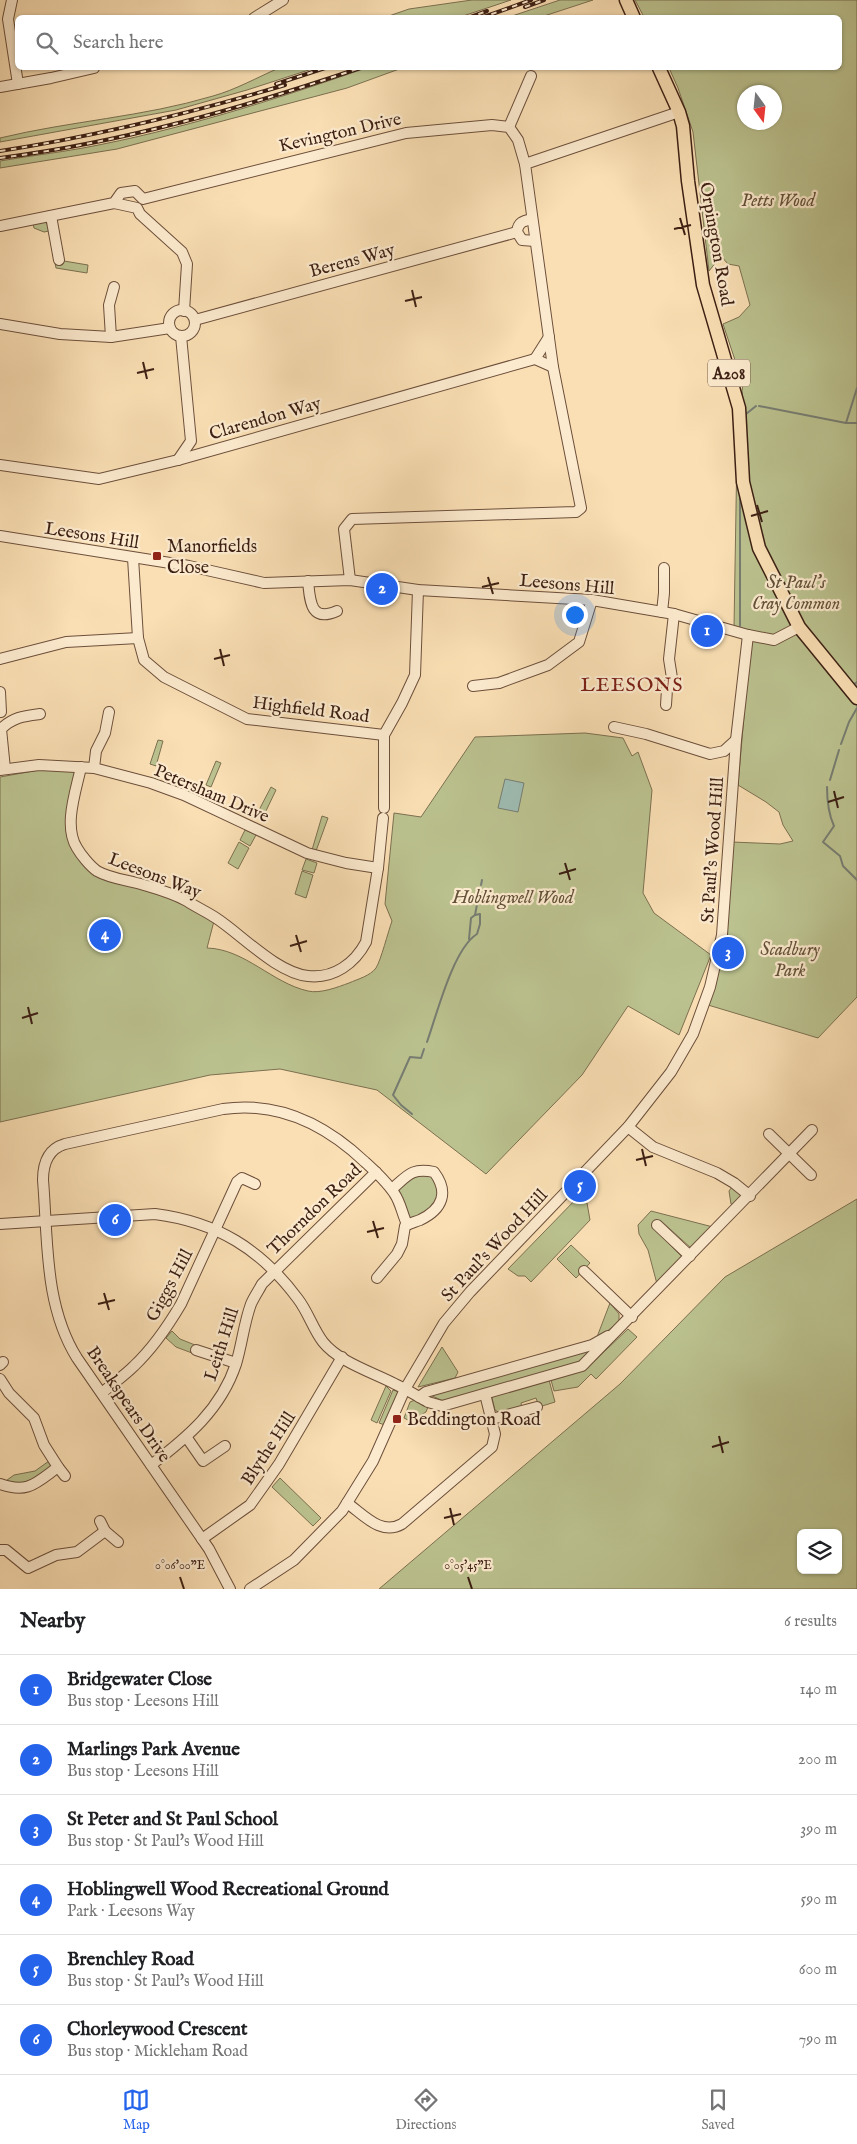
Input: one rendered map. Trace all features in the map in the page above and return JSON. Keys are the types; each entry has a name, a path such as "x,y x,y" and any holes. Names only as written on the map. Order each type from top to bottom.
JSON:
{"main road":[{"path":"626,1 633,15"},
{"name":"Orpington Road","path":"660,70 679,112 703,285 739,408 745,490 759,548 799,627"},
{"name":"A208","path":"799,627 857,698"}],"street":[{"path":"12,0 4,19 18,84"},
{"path":"259,15 283,0"},
{"path":"0,87 85,70"},
{"path":"350,580 344,529 352,519 576,512 581,508 553,367 534,241 525,164 518,140 509,127 531,76"},
{"path":"525,164 679,112"},
{"name":"Kevington Drive","path":"0,226 114,203 121,193 135,191 143,199 406,133 492,125 509,127"},
{"path":"137,208 143,199"},
{"path":"114,203 137,208"},
{"path":"137,208 140,214 182,252 187,264 184,311"},
{"path":"51,216 59,260"},
{"name":"Berens Way","path":"194,320 517,232 523,221 532,220"},
{"path":"517,232 522,240 534,241"},
{"path":"111,337 109,305 114,287"},
{"path":"184,311 191,314 194,320 192,332 181,336 174,334 169,323 172,315 184,311"},
{"path":"0,324 60,334 111,337 170,328"},
{"path":"178,460 190,441 181,336"},
{"path":"549,337 535,359 553,367"},
{"name":"Clarendon Way","path":"0,465 98,479 178,460 535,359"},
{"path":"190,441 209,450"},
{"name":"Leesons Hill","path":"0,536 189,566 264,583 350,580 418,590 592,600 674,614 748,635 774,640 799,627"},
{"name":"Highfield Road","path":"133,558 138,638 144,660 164,678 246,719 384,735"},
{"path":"662,612 664,568"},
{"path":"308,581 311,606 317,613 328,615 337,611"},
{"name":"Highfield Road","path":"383,813 384,735 402,703 414,674 418,590"},
{"path":"474,686 499,683 548,665 579,642 592,600"},
{"path":"666,705 667,689 672,678 669,659 674,614"},
{"name":"St Paul's Wood Hill","path":"250,1589 278,1572 306,1549 348,1503 373,1461 405,1389 444,1324 470,1292 628,1128 658,1091 693,1034 710,988 717,962 725,912 736,740 748,635"},
{"path":"0,659 66,642 138,638"},
{"path":"0,692 1,712"},
{"path":"94,768 96,751 106,733 109,712"},
{"path":"2,770 1,729 9,721 21,716 40,714"},
{"path":"614,727 646,734 710,754 724,750 736,740"},
{"name":"Petersham Drive","path":"2,770 39,765 94,768 184,795 307,853 346,863 378,868"},
{"name":"Leesons Way","path":"81,767 70,820 76,847 95,870 109,876 145,885 185,900 216,918 282,967 306,976 320,977 333,973 345,967 360,953 369,933 383,813"},
{"name":"Breakspears Drive","path":"230,1589 220,1568 202,1539 72,1350 58,1317 52,1292 43,1170 48,1158 60,1145 223,1109 262,1108 302,1118 337,1138 376,1172 392,1189"},
{"path":"628,1128 654,1147 717,1173 734,1183 750,1196"},
{"path":"0,1224 155,1214 173,1216 215,1229 240,1242 274,1270 299,1301 323,1342 342,1357 433,1404 442,1406 582,1366 750,1196 812,1130"},
{"path":"769,1134 811,1175"},
{"path":"377,1278 397,1254 407,1224 401,1205 392,1189 408,1174 421,1169 434,1172 443,1186 443,1194 438,1205 423,1219 407,1224"},
{"name":"Thorndon Road","path":"274,1270 376,1172"},
{"name":"Giggs Hill","path":"102,1394 134,1366 162,1334 181,1304 237,1182 242,1178 255,1184"},
{"path":"657,1225 690,1256"},
{"name":"Leith Hill","path":"151,1465 187,1438 218,1401 236,1363 251,1302 262,1284 274,1270"},
{"path":"584,1271 632,1317"},
{"path":"419,1397 426,1392 592,1345 618,1331"},
{"path":"196,1350 236,1363"},
{"name":"Blythe Hill","path":"202,1539 250,1505 279,1464 342,1357"},
{"path":"0,1379 9,1393 34,1418 44,1445 65,1476"},
{"path":"348,1503 382,1528 399,1526 490,1450 495,1437 485,1394"},
{"path":"492,1419 537,1407"},
{"path":"187,1438 203,1461 225,1446"},
{"path":"0,1484 12,1488 30,1488 58,1467"},
{"path":"100,1521 105,1531 118,1542"},
{"path":"0,1550 6,1550 28,1568 56,1556 77,1552 105,1531"}],"green space":[{"path":"472,0 511,0 466,15 392,15 409,9"},
{"path":"560,0 593,0 547,15 515,15"},
{"name":"Petts Wood","path":"635,0 857,0 857,997 818,1038 708,1005 719,969 726,934 732,842 780,844 793,841 783,825 779,812 738,785 749,659 748,631 734,627 737,450 746,449 743,384 723,324 739,317 750,305 739,266 728,264 721,256 709,271 693,132 670,70 842,70 842,15 643,15"},
{"path":"275,70 309,70 176,110 0,142 0,138 26,132 160,109 230,90"},
{"path":"360,70 396,70 347,88 117,149 0,168 0,161 119,141 191,123"},
{"path":"44,221 49,231 44,232 34,228 33,224"},
{"path":"64,261 88,265 87,273 56,268 55,263"},
{"name":"Hoblingwell Wood","path":"585,733 623,738 632,756 638,752 652,790 643,893 654,913 711,955 679,1035 628,1006 582,1075 486,1174 377,1090 280,1069 210,1075 0,1122 0,777 39,770 78,771 67,823 89,870 180,901 214,921 207,948 234,954 295,987 318,992 364,977 371,973 378,964 392,921 385,904 394,813 421,817 475,737"},
{"path":"158,740 163,741 156,766 150,764"},
{"path":"216,761 221,763 211,787 206,785"},
{"path":"271,787 276,790 265,813 259,810"},
{"path":"322,816 328,818 316,851 312,850"},
{"path":"245,830 256,835 250,846 240,840"},
{"path":"239,842 249,848 238,869 228,863"},
{"path":"306,859 317,863 314,873 302,870"},
{"path":"302,871 313,875 306,898 295,894"},
{"path":"428,1172 442,1190 429,1212 409,1219 397,1189 412,1175"},
{"path":"732,1187 741,1194 741,1199 734,1206 731,1204 729,1191"},
{"path":"579,1196 587,1203 590,1220 531,1282 525,1276 518,1276 508,1269"},
{"path":"857,1199 857,1589 379,1589 620,1384 725,1277"},
{"path":"651,1211 713,1227 691,1248 660,1220 652,1227 683,1258 657,1284 648,1250 639,1234 638,1225"},
{"path":"571,1245 590,1263 576,1278 557,1259"},
{"path":"610,1303 619,1314 619,1322 597,1337"},
{"path":"628,1329 637,1337 596,1379 591,1374 578,1387 554,1391 551,1380 586,1369"},
{"path":"172,1331 180,1339 195,1345 192,1353 176,1347 166,1338"},
{"path":"603,1343 581,1364 443,1401 428,1394"},
{"path":"442,1347 458,1372 455,1378 418,1387"},
{"path":"549,1380 555,1402 539,1407 536,1398 521,1403 522,1408 501,1414 495,1410 493,1396"},
{"path":"386,1386 391,1391 377,1423 371,1420"},
{"path":"393,1390 399,1392 385,1425 379,1423"},
{"path":"415,1400 428,1407 426,1412 410,1421 404,1418 410,1402"},
{"path":"49,1461 52,1466 29,1485 3,1483 14,1475 35,1471"},
{"path":"280,1478 321,1518 313,1526 272,1487"}],"water":[{"path":"505,779 524,783 518,812 498,808"}],"waterway":[{"path":"846,423 857,388"},
{"path":"746,414 756,406"},
{"path":"759,406 846,423 857,423"},
{"path":"740,494 740,626"},
{"path":"854,686 857,682"},
{"path":"841,744 849,722 857,708"},
{"path":"830,780 839,750"},
{"path":"827,787 828,806 834,826 823,842 840,856 843,866 857,880"},
{"path":"481,885 482,880"},
{"path":"469,939 471,918 475,915 480,889"},
{"path":"427,1042 453,967 460,953 477,934 480,914 475,915"},
{"path":"412,1114 393,1095 410,1057 421,1058 424,1049"}],"railway":[{"path":"489,15 531,0"},
{"path":"525,7 544,0"},
{"path":"476,15 487,11"},
{"path":"276,84 319,70"},
{"path":"0,158 92,143 182,122 271,97 354,70"},
{"path":"0,151 144,123 285,85"}],"place":[{"name":"Manorfields Close","path":"157,556"},
{"name":"Marlings Park Avenue","path":"382,589"},
{"name":"Bridgewater Close","path":"707,631"},
{"name":"Hoblingwell Wood Recreational Ground","path":"105,935"},
{"name":"St Peter and St Paul School","path":"728,953"},
{"name":"Brenchley Road","path":"580,1186"},
{"name":"Chorleywood Crescent","path":"115,1220"},
{"name":"Beddington Road","path":"397,1419"}],"district":[{"name":"LEESONS","path":"632,684"}],"park label":[{"name":"St Paul's Cray Common","path":"796,592"},
{"name":"Scadbury Park","path":"790,960"}]}
